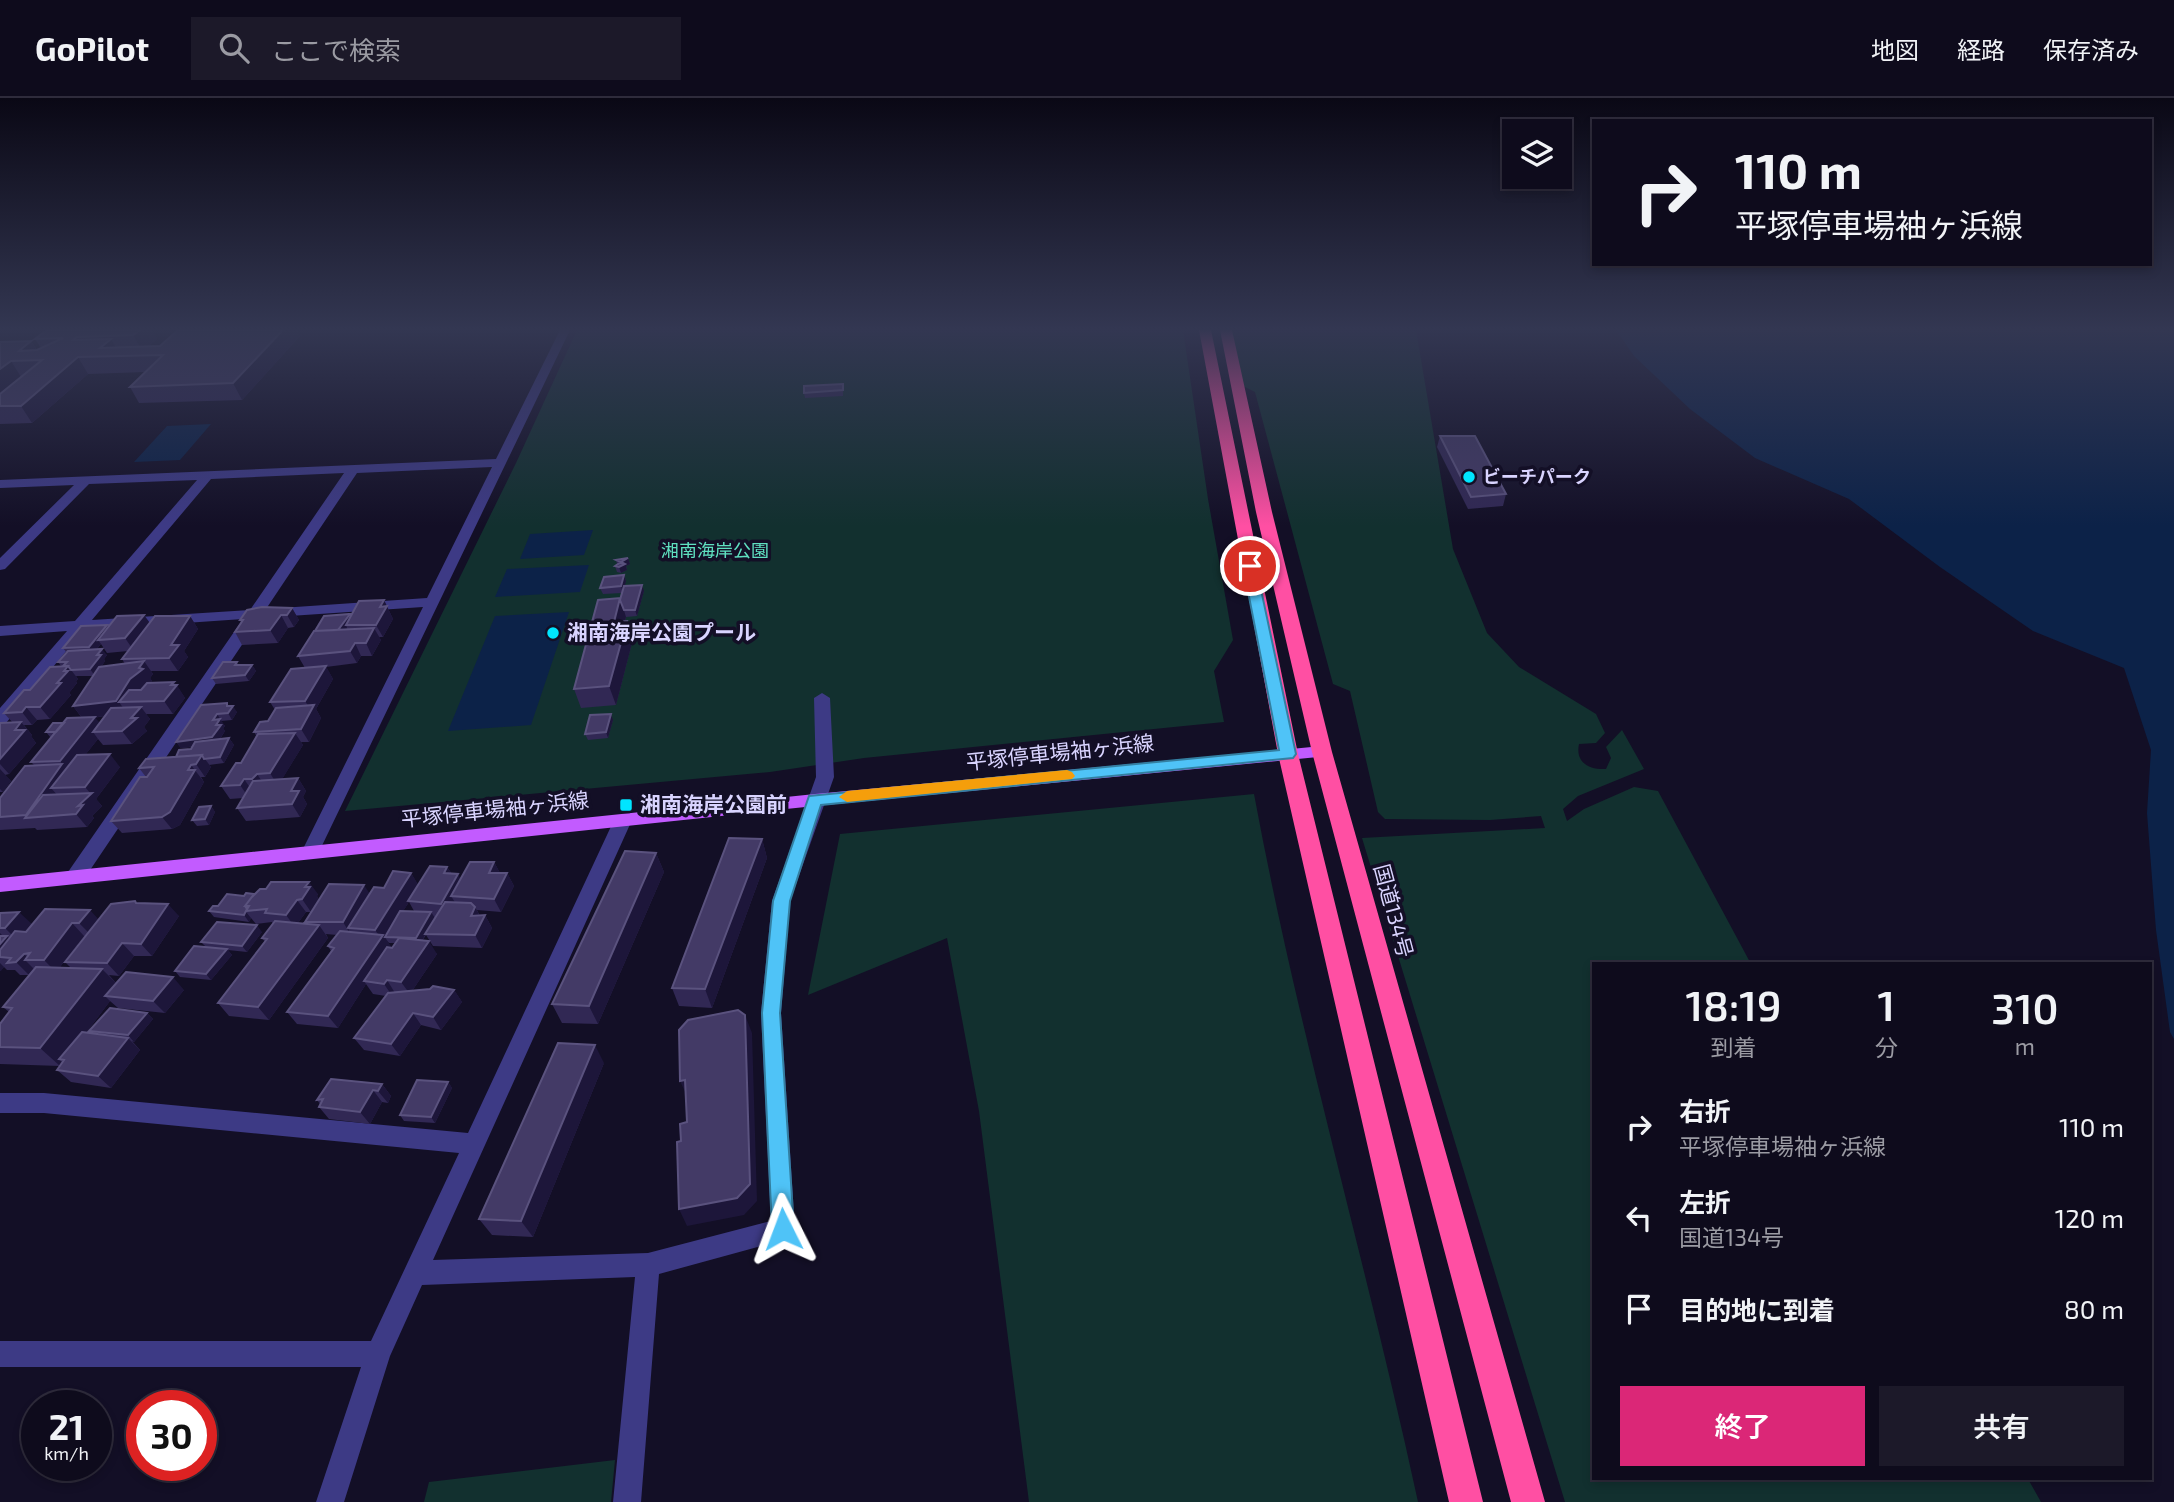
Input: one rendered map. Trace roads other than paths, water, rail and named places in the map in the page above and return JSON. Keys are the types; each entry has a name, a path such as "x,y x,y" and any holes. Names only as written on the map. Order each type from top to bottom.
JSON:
{"highway":[{"path":"1217,396 1288,754 1466,1502"},
{"name":"国道134号","path":"1240,396 1264,512 1322,752 1528,1502"}],"main road":[{"name":"平塚停車場袖ヶ浜線","path":"0,885 815,800 1322,752"}],"street":[{"path":"311,851 532,396"},
{"path":"0,484 499,463"},
{"path":"75,877 252,614 353,470"},
{"path":"0,719 206,476"},
{"path":"0,566 85,481"},
{"path":"0,631 432,602"},
{"path":"413,1273 648,1265 783,1229 771,1013 781,901 825,777 822,698"},
{"path":"330,1502 378,1354 623,820"},
{"path":"0,1102 44,1103 473,1144"},
{"path":"627,1502 648,1265"},
{"path":"0,1354 378,1354"}],"water":[{"path":"1676,396 2174,396 2174,1039 2170,1032 2156,930 2147,813 2151,750 2124,668 2033,631 1940,567 1849,499 1755,458"},
{"path":"211,424 180,460 134,462 167,426"},
{"path":"593,530 584,555 520,559 530,534"},
{"path":"589,565 580,592 495,597 507,569"},
{"path":"569,612 531,725 448,731 495,616"}],"place":[{"name":"ビーチパーク","path":"1469,477"},
{"name":"湘南海岸公園プール","path":"553,633"},
{"name":"湘南海岸公園前","path":"626,805"}],"park label":[{"name":"湘南海岸公園","path":"715,551"}]}
